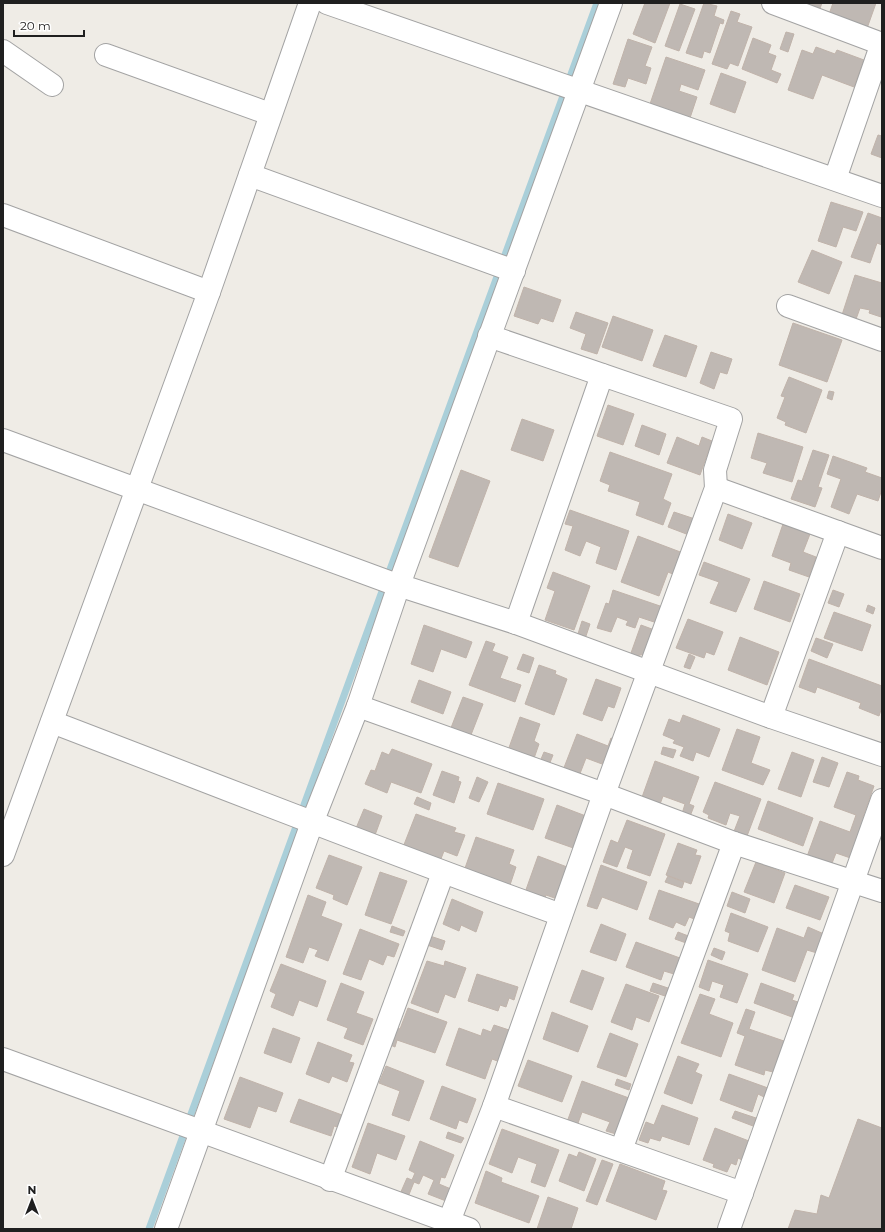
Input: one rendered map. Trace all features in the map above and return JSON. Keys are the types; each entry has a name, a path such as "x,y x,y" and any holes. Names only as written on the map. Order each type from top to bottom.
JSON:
{"street":[{"path":"3,855 209,292 310,3"},
{"path":"327,3 882,196"},
{"path":"166,1229 191,1128 303,818 358,706 390,581 489,336 504,267 570,88 611,3"},
{"path":"773,3 882,43 835,179"},
{"path":"3,51 52,85"},
{"path":"106,55 270,114"},
{"path":"250,176 504,267"},
{"path":"3,215 209,292"},
{"path":"788,306 882,340"},
{"path":"3,1059 455,1227 494,1106 561,915 716,488 715,470 731,419 489,336"},
{"path":"516,623 602,375"},
{"path":"3,440 390,581 516,623 649,673 882,755"},
{"path":"716,488 882,548"},
{"path":"771,717 838,532"},
{"path":"358,706 604,794 734,843 882,891"},
{"path":"52,722 443,873 561,915"},
{"path":"729,1229 882,800"},
{"path":"621,1150 734,843"},
{"path":"330,1180 443,873"},
{"path":"494,1106 742,1193"}],"building":[{"path":"645,3 670,3 655,43 633,34"},
{"path":"704,3 717,6 714,16 724,20 723,24 720,23 710,53 704,51 702,58 686,53"},
{"path":"797,3 822,3 819,11"},
{"path":"833,3 876,3 865,34 827,20"},
{"path":"680,4 695,9 679,51 665,46"},
{"path":"731,11 740,14 737,22 752,27 738,66 730,63 727,69 712,64"},
{"path":"786,32 794,34 788,52 780,49"},
{"path":"753,38 771,45 768,53 776,56 771,70 781,74 777,83 742,69"},
{"path":"628,39 652,47 645,66 651,68 646,84 628,78 625,87 613,84"},
{"path":"816,47 835,54 837,50 864,60 854,87 822,75 813,99 788,90 802,50 813,54"},
{"path":"666,57 705,70 698,90 681,84 679,91 697,97 690,118 650,104"},
{"path":"721,73 746,82 735,113 710,104"},
{"path":"878,135 882,136 882,158 871,154"},
{"path":"831,202 863,212 856,231 843,227 836,247 818,241"},
{"path":"868,213 882,218 882,245 877,243 870,263 851,257"},
{"path":"812,250 842,262 829,294 798,282"},
{"path":"855,275 882,283 881,317 869,313 870,310 860,308 855,322 841,318"},
{"path":"524,287 561,300 553,322 541,318 538,324 514,316"},
{"path":"576,312 608,323 597,354 581,349 586,334 570,328"},
{"path":"613,316 653,330 642,361 602,347"},
{"path":"793,323 842,340 827,382 779,365"},
{"path":"665,335 697,346 686,377 653,366"},
{"path":"711,352 732,359 727,374 720,372 714,389 700,383"},
{"path":"789,377 822,390 806,433 785,425 786,422 777,418 785,397 781,396"},
{"path":"829,391 834,392 832,400 827,398"},
{"path":"608,405 634,414 623,445 597,436"},
{"path":"522,419 554,430 543,461 511,450"},
{"path":"642,425 666,434 659,455 635,446"},
{"path":"758,433 803,447 792,482 763,473 767,463 751,458"},
{"path":"677,437 699,446 702,437 712,441 700,475 667,463"},
{"path":"813,450 829,455 818,487 822,488 815,507 791,499 798,480 802,481"},
{"path":"610,452 672,474 663,499 671,503 663,525 636,515 640,502 608,491 610,485 600,481"},
{"path":"833,456 867,468 865,472 882,478 882,489 878,501 857,494 849,514 831,507 841,479 827,474"},
{"path":"461,470 490,481 458,567 429,557"},
{"path":"570,510 629,531 616,570 596,563 601,547 586,541 580,556 565,550 573,526 565,524"},
{"path":"674,512 695,519 689,535 668,527"},
{"path":"728,514 752,523 742,549 719,540"},
{"path":"783,524 810,534 803,552 816,557 809,577 789,570 791,563 772,556"},
{"path":"638,536 683,553 675,575 668,572 659,596 621,582"},
{"path":"704,562 750,579 736,612 710,603 719,582 699,575"},
{"path":"553,572 590,586 574,630 545,620 555,591 547,588"},
{"path":"764,581 800,594 790,622 754,609"},
{"path":"613,590 663,607 657,623 639,617 635,628 626,625 628,621 617,617 611,632 597,628 606,603 609,604"},
{"path":"833,590 844,594 839,607 828,603"},
{"path":"868,605 875,608 873,614 866,611"},
{"path":"834,612 871,625 862,651 824,638"},
{"path":"688,619 723,632 714,655 706,652 704,658 676,648"},
{"path":"582,621 590,624 585,639 577,637"},
{"path":"424,625 472,642 466,658 441,649 433,672 411,664"},
{"path":"641,625 660,632 645,654 636,656 631,653"},
{"path":"740,637 779,652 767,685 728,670"},
{"path":"816,638 833,644 827,658 811,651"},
{"path":"486,641 495,644 492,651 508,657 500,678 521,685 515,702 469,685"},
{"path":"523,654 534,658 529,673 517,669"},
{"path":"689,654 695,657 690,669 684,667"},
{"path":"809,659 882,686 882,707 879,716 859,708 861,703 817,687 815,693 799,687"},
{"path":"539,665 556,671 555,674 567,679 554,715 525,704"},
{"path":"596,679 621,688 614,708 608,706 602,721 583,714"},
{"path":"419,680 451,692 443,714 411,702"},
{"path":"463,697 483,704 469,740 449,733"},
{"path":"683,715 720,729 709,757 696,752 693,761 680,756 684,747 673,743 675,740 663,735 669,719 680,723"},
{"path":"520,717 540,724 534,741 539,744 532,764 506,756"},
{"path":"737,729 760,737 751,763 770,770 763,785 722,770"},
{"path":"577,734 608,746 611,738 625,743 618,761 605,756 602,764 586,758 576,784 560,778"},
{"path":"663,747 676,750 673,758 661,754"},
{"path":"392,749 432,764 421,793 391,782 387,793 365,784 371,770 375,771 382,752 389,755"},
{"path":"544,752 553,755 545,775 536,771"},
{"path":"792,752 814,760 801,797 778,789"},
{"path":"822,757 838,763 829,787 813,782"},
{"path":"655,761 699,777 689,804 694,806 689,819 681,817 685,804 663,796 659,807 641,800"},
{"path":"442,771 459,777 458,781 461,782 454,803 433,795"},
{"path":"847,772 859,776 858,780 874,786 863,817 877,822 862,862 836,853 829,871 805,862 820,821 850,832 856,815 834,807"},
{"path":"477,777 488,782 479,802 469,798"},
{"path":"715,782 761,799 744,844 731,839 740,816 730,813 726,825 708,818 709,815 703,812"},
{"path":"498,783 544,799 533,830 487,814"},
{"path":"417,797 431,803 429,810 414,804"},
{"path":"768,801 813,818 803,846 758,829"},
{"path":"557,805 599,821 579,850 545,838"},
{"path":"364,809 382,816 371,846 352,838"},
{"path":"416,814 456,828 454,832 465,835 457,856 444,851 437,869 398,860"},
{"path":"627,820 665,834 650,876 627,868 633,850 625,847 617,867 603,862 611,840 618,843"},
{"path":"476,837 514,850 509,864 516,867 509,888 464,871"},
{"path":"678,843 697,850 695,855 701,856 691,884 666,875"},
{"path":"329,855 362,867 347,905 333,899 334,895 316,888"},
{"path":"538,856 583,873 563,901 546,895 541,908 522,901"},
{"path":"756,862 785,873 774,903 744,892"},
{"path":"601,865 647,882 637,910 602,897 597,909 587,906"},
{"path":"380,872 407,881 391,924 365,915"},
{"path":"668,876 684,882 682,888 665,882"},
{"path":"795,885 829,897 820,920 786,908"},
{"path":"659,890 702,905 697,920 689,917 685,926 676,922 673,928 649,919"},
{"path":"732,892 750,899 745,913 727,906"},
{"path":"308,895 326,902 321,916 342,924 328,961 315,956 318,950 309,947 303,963 286,957"},
{"path":"452,899 483,912 476,932 461,925 459,931 443,924"},
{"path":"731,913 768,927 758,952 728,941 730,933 725,931"},
{"path":"601,924 626,934 616,961 590,952"},
{"path":"392,926 405,931 403,936 390,932"},
{"path":"808,927 824,934 817,953 807,950 795,982 762,970 777,928 804,938"},
{"path":"360,929 399,944 394,957 387,955 383,965 369,959 361,980 343,974"},
{"path":"678,932 691,937 689,944 675,939"},
{"path":"430,936 445,941 442,950 427,945"},
{"path":"636,942 680,958 674,974 664,971 661,980 626,967"},
{"path":"714,948 725,952 722,960 711,955"},
{"path":"708,960 748,974 737,1003 720,997 724,985 712,981 709,991 699,987"},
{"path":"427,961 444,966 445,961 466,968 455,998 445,994 438,1013 411,1003"},
{"path":"281,964 326,981 317,1007 299,1000 293,1016 271,1007 276,994 270,991"},
{"path":"582,970 604,978 592,1010 570,1002"},
{"path":"477,974 518,987 514,1000 509,998 506,1007 500,1005 498,1011 468,1001"},
{"path":"341,983 364,992 356,1013 373,1019 363,1045 344,1038 348,1028 327,1020"},
{"path":"653,983 668,988 665,996 650,991"},
{"path":"761,983 794,995 792,1000 798,1002 792,1017 754,1003"},
{"path":"626,984 659,996 649,1022 636,1017 632,1030 611,1022"},
{"path":"700,994 715,999 709,1014 733,1023 721,1057 681,1043"},
{"path":"408,1008 447,1022 435,1053 397,1040 395,1047 388,1044 395,1027 400,1029"},
{"path":"746,1009 755,1012 749,1029 784,1041 773,1072 765,1070 764,1075 735,1065 745,1036 737,1033"},
{"path":"552,1012 588,1026 578,1052 543,1039"},
{"path":"494,1025 512,1031 500,1062 492,1059 485,1079 446,1065 459,1028 481,1036 483,1029 491,1032"},
{"path":"273,1028 300,1038 291,1063 264,1053"},
{"path":"610,1033 638,1044 626,1077 597,1067"},
{"path":"318,1042 352,1055 349,1062 354,1063 347,1082 332,1076 329,1083 306,1074"},
{"path":"678,1056 699,1064 695,1072 702,1075 692,1104 664,1093"},
{"path":"528,1060 572,1076 562,1102 518,1086"},
{"path":"386,1066 424,1081 409,1121 392,1115 400,1091 379,1083"},
{"path":"729,1074 768,1088 764,1097 758,1094 752,1112 720,1100"},
{"path":"240,1077 283,1093 276,1112 258,1106 250,1128 224,1119"},
{"path":"617,1079 631,1084 629,1090 615,1085"},
{"path":"582,1081 629,1098 616,1134 606,1131 610,1122 582,1112 577,1126 567,1122"},
{"path":"442,1086 476,1099 467,1123 459,1120 456,1129 430,1119"},
{"path":"299,1099 342,1115 338,1127 334,1126 331,1136 290,1122"},
{"path":"662,1105 698,1118 689,1145 662,1136 660,1141 650,1138 648,1143 639,1140 646,1122 654,1125"},
{"path":"735,1111 756,1118 753,1126 732,1118"},
{"path":"858,1119 882,1128 882,1229 788,1229 795,1210 817,1214 821,1195 829,1198"},
{"path":"368,1123 405,1136 396,1160 377,1153 370,1174 352,1167"},
{"path":"715,1128 749,1141 742,1160 738,1158 736,1165 731,1163 727,1172 713,1167 714,1164 703,1160"},
{"path":"502,1129 559,1150 545,1187 531,1182 537,1164 518,1157 512,1173 489,1164"},
{"path":"448,1132 464,1138 461,1143 446,1138"},
{"path":"420,1141 454,1155 445,1178 441,1177 439,1184 451,1189 446,1201 428,1194 434,1180 423,1175 419,1184 414,1182 408,1197 400,1194 407,1178 412,1180 415,1173 409,1170"},
{"path":"579,1152 596,1159 584,1191 559,1181 569,1154 577,1157"},
{"path":"602,1160 613,1164 597,1205 586,1201"},
{"path":"620,1164 665,1181 662,1190 667,1191 656,1220 606,1201"},
{"path":"486,1171 502,1178 501,1182 539,1196 529,1223 475,1203"},
{"path":"548,1197 578,1208 571,1229 537,1229"}],"waterway":[{"path":"149,1229 597,3"}]}
